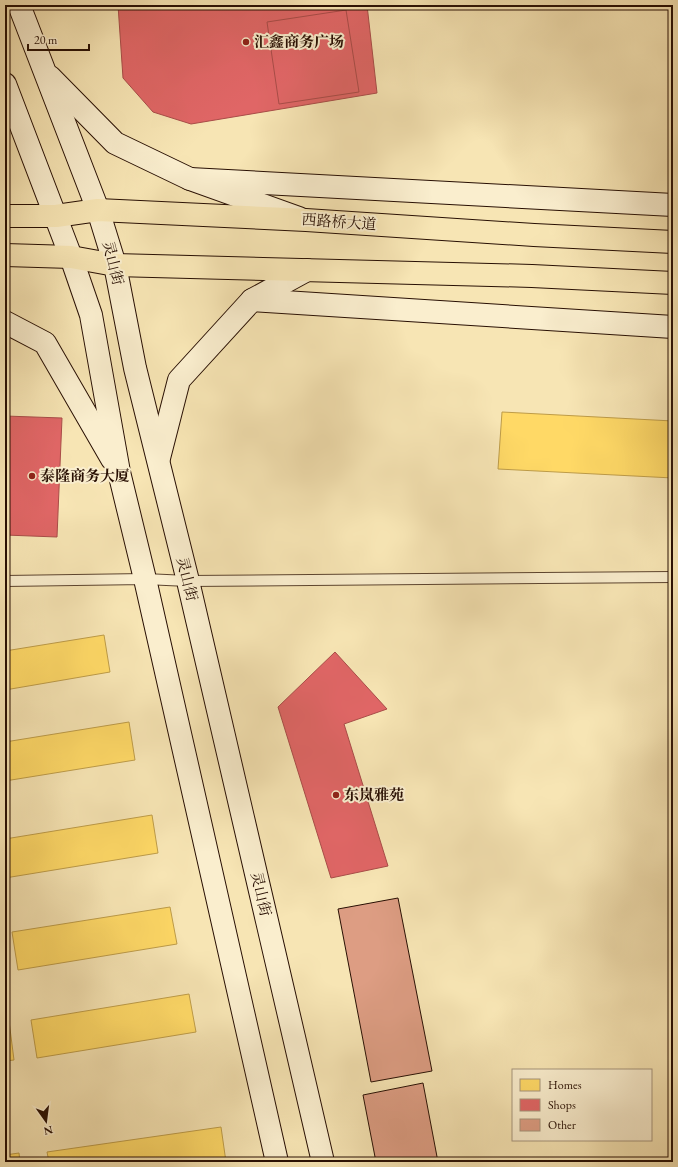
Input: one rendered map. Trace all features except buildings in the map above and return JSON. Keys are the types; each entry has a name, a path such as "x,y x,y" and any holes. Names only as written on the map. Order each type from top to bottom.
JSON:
{"main road":[{"name":"灵山街","path":"19,5 98,210 115,265 135,368 188,581 323,1162"},
{"path":"44,72 115,143 190,179 306,220"},
{"path":"5,84 56,216 91,315 120,472 277,1162"},
{"path":"190,179 673,205"},
{"name":"西路桥大道","path":"5,216 56,216 98,210 306,220 534,235 673,242"},
{"path":"5,255 71,257 115,265 532,276 673,283"},
{"path":"158,461 179,380 252,300 307,270"},
{"path":"252,300 673,327"},
{"path":"5,322 45,343 120,472"}],"lane":[{"path":"5,581 673,577"}],"place":[{"name":"汇鑫商务广场","path":"246,42"},
{"name":"泰隆商务大厦","path":"32,476"},
{"name":"东岚雅苑","path":"336,795"}]}
